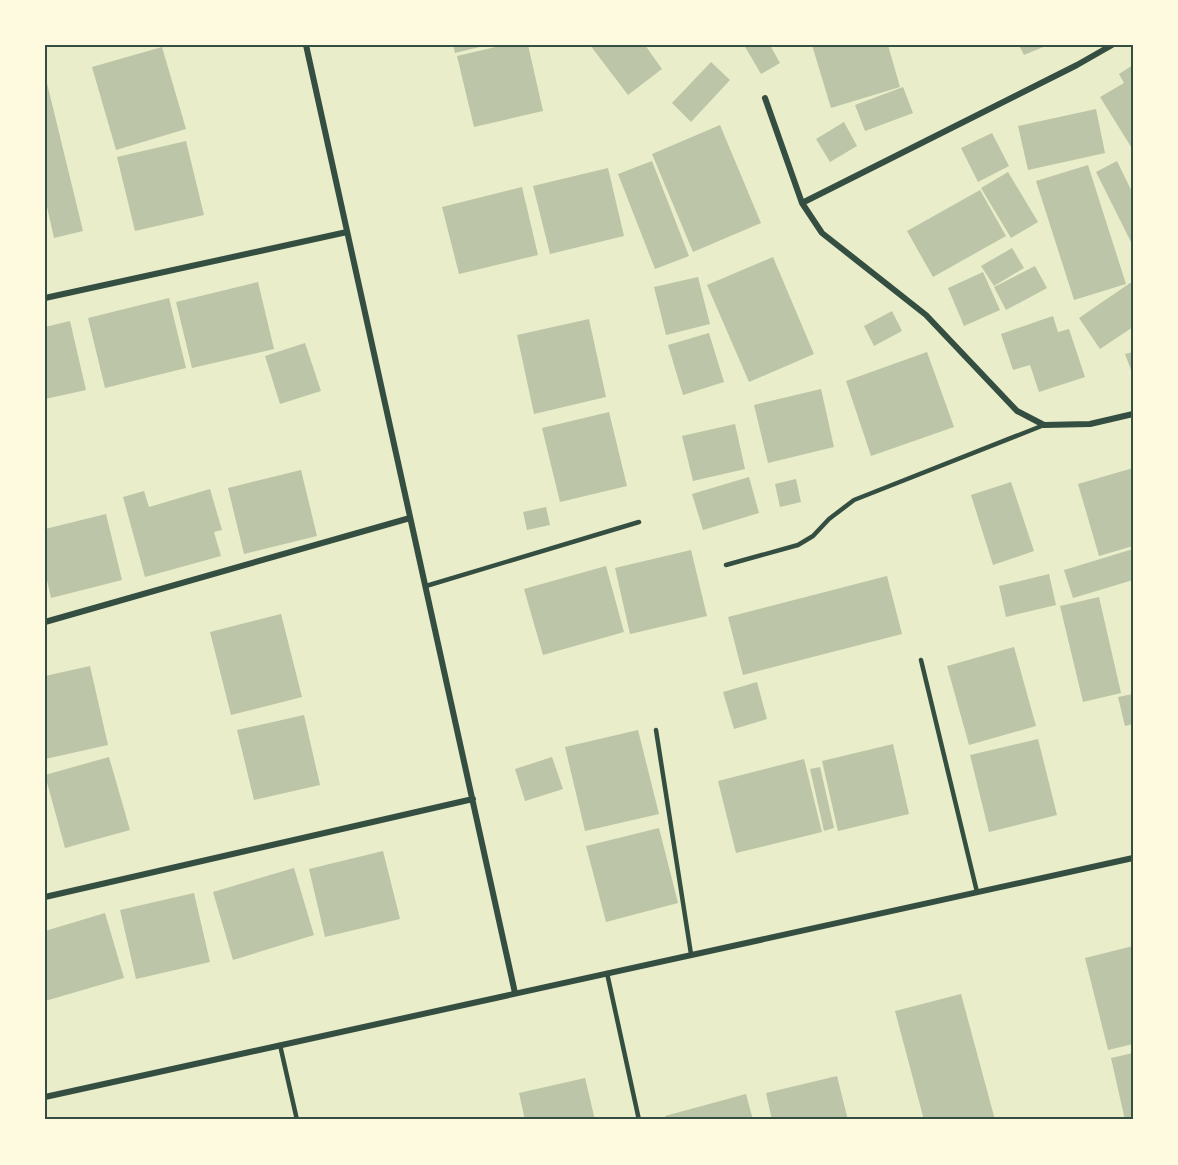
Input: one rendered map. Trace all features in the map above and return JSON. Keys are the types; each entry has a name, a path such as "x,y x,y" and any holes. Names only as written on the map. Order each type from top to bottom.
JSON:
{"street":[{"path":"306,45 515,993"},
{"path":"802,204 1077,65 1112,45"},
{"path":"765,98 802,204 822,233 926,315 1017,411 1044,426 1090,424 1133,414"},
{"path":"45,298 347,232"},
{"path":"45,622 410,518"},
{"path":"45,897 473,799"},
{"path":"45,1097 1133,858"}],"lane":[{"path":"726,565 798,545 813,536 829,519 854,500 1044,426"},
{"path":"426,586 639,522"},
{"path":"921,660 977,892"},
{"path":"656,730 691,954"},
{"path":"607,973 639,1120"},
{"path":"280,1045 297,1120"}],"building":[{"path":"453,45 484,45 484,46 455,53"},
{"path":"504,45 528,45 543,111 474,127 457,56"},
{"path":"590,45 645,45 662,69 628,95"},
{"path":"744,45 770,45 780,63 761,74"},
{"path":"812,45 888,45 900,87 831,108"},
{"path":"1019,45 1048,45 1024,55"},
{"path":"162,47 186,129 116,150 92,67"},
{"path":"711,62 730,80 691,122 672,103"},
{"path":"1133,65 1133,150 1100,97 1124,83 1119,74"},
{"path":"45,75 83,231 54,238 45,198"},
{"path":"903,87 913,113 865,131 855,105"},
{"path":"1096,109 1105,153 1028,170 1018,126"},
{"path":"844,122 857,146 830,162 816,139"},
{"path":"720,125 761,223 693,252 652,154"},
{"path":"992,133 1009,166 978,182 961,148"},
{"path":"186,141 204,215 135,231 117,157"},
{"path":"652,161 689,256 655,269 618,174"},
{"path":"1117,161 1133,194 1133,246 1096,172"},
{"path":"1088,165 1126,284 1074,300 1036,181"},
{"path":"608,168 624,236 550,254 533,186"},
{"path":"1008,172 1038,222 1011,238 981,188"},
{"path":"522,187 538,255 459,274 442,207"},
{"path":"980,190 1006,236 933,277 907,231"},
{"path":"1012,248 1024,268 994,286 981,266"},
{"path":"773,257 814,354 749,382 707,285"},
{"path":"1035,266 1047,288 1006,310 994,287"},
{"path":"983,272 1000,310 964,326 948,288"},
{"path":"698,277 710,324 666,335 654,287"},
{"path":"1133,281 1133,327 1100,349 1079,318"},
{"path":"258,282 274,349 192,368 176,302"},
{"path":"169,298 186,368 105,388 88,318"},
{"path":"892,311 902,331 874,346 864,326"},
{"path":"1053,316 1058,332 1069,329 1085,377 1039,392 1030,365 1013,370 1001,334"},
{"path":"589,319 606,397 534,414 517,335"},
{"path":"70,321 86,390 45,399 45,327"},
{"path":"709,333 724,382 683,395 668,345"},
{"path":"305,343 321,391 280,404 265,356"},
{"path":"927,352 954,427 871,456 846,381"},
{"path":"1133,352 1133,375 1125,354"},
{"path":"821,389 834,447 768,463 754,405"},
{"path":"609,412 627,486 560,502 542,428"},
{"path":"735,424 745,469 693,481 682,436"},
{"path":"1133,468 1133,546 1099,556 1078,484"},
{"path":"301,470 317,536 244,554 228,488"},
{"path":"749,477 759,513 703,530 692,494"},
{"path":"796,479 801,502 780,507 775,484"},
{"path":"1011,482 1034,551 993,565 971,495"},
{"path":"210,489 222,530 214,532 221,556 145,577 123,497 144,491 149,507"},
{"path":"546,507 550,525 527,530 523,512"},
{"path":"106,514 122,580 51,598 45,571 45,529"},
{"path":"1133,549 1133,580 1073,598 1064,570"},
{"path":"691,550 707,616 630,634 615,568"},
{"path":"606,566 624,632 543,655 524,589"},
{"path":"1049,574 1056,605 1006,617 999,586"},
{"path":"887,576 902,634 743,675 728,617"},
{"path":"1099,597 1121,693 1083,702 1060,606"},
{"path":"281,614 302,697 231,715 210,632"},
{"path":"1014,647 1036,726 969,745 947,666"},
{"path":"90,666 108,745 45,759 45,676"},
{"path":"757,682 767,719 734,729 723,692"},
{"path":"1133,694 1133,724 1125,726 1118,697"},
{"path":"304,715 320,785 254,800 237,730"},
{"path":"638,730 659,814 585,831 565,747"},
{"path":"1038,739 1057,815 989,832 970,755"},
{"path":"893,744 909,814 838,831 822,761"},
{"path":"109,757 130,830 65,848 45,775"},
{"path":"552,757 563,789 525,801 515,769"},
{"path":"804,759 822,832 736,853 718,781"},
{"path":"820,767 834,828 824,831 810,769"},
{"path":"659,828 678,903 606,922 586,846"},
{"path":"383,851 400,919 325,937 309,869"},
{"path":"294,868 314,935 233,960 213,892"},
{"path":"194,893 210,962 136,979 120,910"},
{"path":"105,913 124,978 45,1001 45,931"},
{"path":"1133,946 1133,1044 1108,1050 1085,958"},
{"path":"961,994 995,1120 924,1120 895,1011"},
{"path":"1133,1053 1133,1120 1125,1120 1111,1058"},
{"path":"837,1076 848,1120 772,1120 766,1093"},
{"path":"585,1078 595,1120 525,1120 519,1093"},
{"path":"746,1094 753,1120 666,1120 665,1116"}]}
